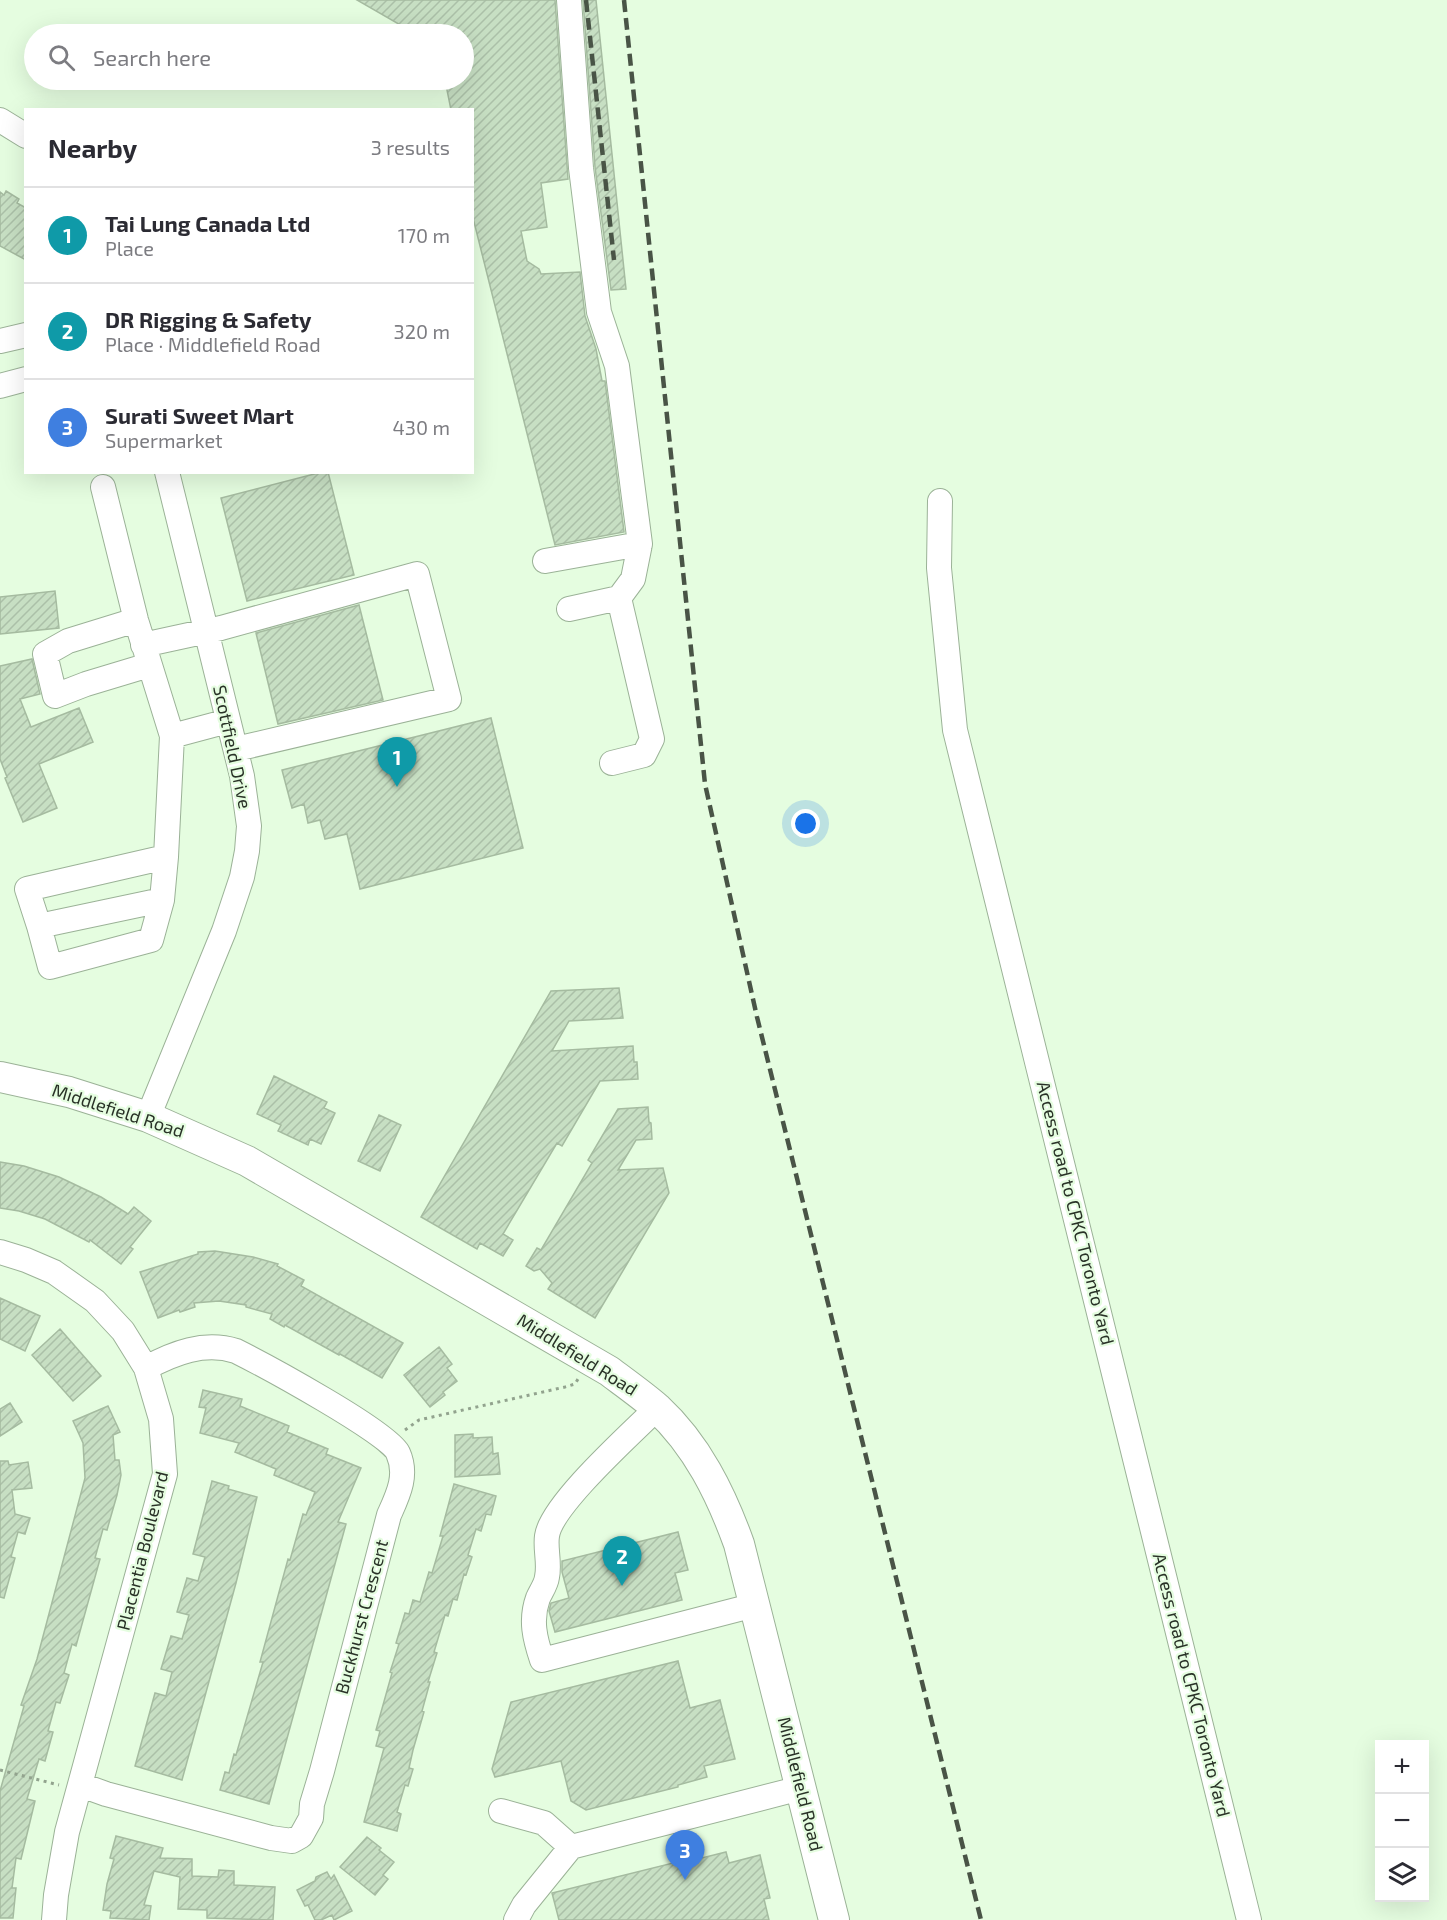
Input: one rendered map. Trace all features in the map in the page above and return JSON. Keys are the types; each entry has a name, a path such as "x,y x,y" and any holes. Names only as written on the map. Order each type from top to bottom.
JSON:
{"main road":[{"name":"Middlefield Road","path":"0,1077 69,1092 148,1117 247,1161 609,1371 657,1408 687,1442 713,1483 726,1508 739,1544 834,1920"}],"street":[{"path":"569,0 580,168 597,301 617,366 640,544 633,579 619,598 569,609"},
{"path":"0,120 24,135"},
{"path":"0,341 24,335"},
{"path":"0,386 24,380"},
{"name":"Scottfield Drive","path":"148,1117 224,932 242,878 248,851 249,826 236,749 167,474"},
{"path":"103,487 136,620 172,736 166,856 162,900 151,940 50,967 27,889 166,856"},
{"name":"Access road to CPKC Toronto Yard","path":"940,501 939,568 955,730 1249,1920"},
{"path":"545,561 640,544"},
{"path":"136,620 68,641 45,654 55,696 206,631 417,574 449,699 236,749"},
{"path":"612,763 644,755 652,739 619,598"},
{"path":"172,736 228,721"},
{"path":"39,926 162,900"},
{"name":"Placentia Boulevard","path":"0,1252 54,1272 95,1301 123,1331 146,1368 161,1419 165,1474 67,1832 60,1864 54,1920"},
{"name":"Buckhurst Crescent","path":"81,1785 117,1797 271,1838 292,1841 301,1836 311,1818 312,1804 389,1515 403,1475 398,1451 377,1432 236,1351 215,1346 202,1347 186,1351 146,1368"},
{"path":"657,1408 570,1496 555,1517 547,1535 549,1560 547,1579 537,1600 532,1631 542,1660 755,1605"},
{"path":"516,1920 525,1905 571,1847 801,1788"},
{"path":"501,1811 544,1823 571,1847"}],"path":[{"path":"412,1426 419,1420 575,1384"},
{"path":"0,1770 55,1785 81,1785"}],"building":[{"path":"357,0 555,0 568,179 541,183 547,227 521,231 527,261 539,269 541,274 580,272 585,316 596,349 602,381 605,381 624,532 555,545 474,222 474,108 451,108 447,90 474,90 474,24 399,24"},
{"path":"583,0 596,0 626,289 611,290 595,167"},
{"path":"6,191 19,199 17,203 24,207 24,259 0,246 0,192 4,195"},
{"path":"314,474 329,474 354,575 247,601 221,498"},
{"path":"55,591 59,628 0,634 0,597"},
{"path":"359,605 383,700 278,724 256,633"},
{"path":"32,659 40,694 20,699 31,727 79,708 93,742 39,764 57,808 23,822 5,778 7,777 0,759 0,666"},
{"path":"491,718 523,848 360,889 347,834 325,839 320,820 308,823 304,804 292,808 282,770"},
{"path":"619,988 623,1018 569,1021 552,1051 633,1046 638,1079 600,1081 562,1146 557,1143 503,1234 513,1240 503,1256 480,1243 477,1249 421,1217 551,991"},
{"path":"274,1076 327,1102 324,1108 335,1113 321,1144 310,1139 308,1145 278,1131 281,1125 257,1114"},
{"path":"648,1107 652,1139 636,1140 618,1170 663,1168 669,1193 595,1318 548,1289 552,1283 540,1269 534,1271 526,1266 537,1248 541,1250 592,1163 588,1160 618,1109"},
{"path":"379,1115 401,1125 380,1171 358,1161"},
{"path":"0,1162 24,1166 59,1177 101,1197 128,1214 134,1207 151,1221 130,1247 133,1249 121,1264 90,1240 89,1242 45,1219 0,1208"},
{"path":"215,1251 253,1257 278,1264 277,1266 304,1280 301,1286 403,1343 382,1378 270,1319 272,1314 246,1307 246,1305 219,1301 194,1303 195,1307 158,1318 140,1272 198,1254 198,1252"},
{"path":"0,1298 40,1316 25,1351 0,1339"},
{"path":"60,1329 101,1376 73,1401 32,1355"},
{"path":"439,1347 452,1364 447,1368 457,1381 430,1407 404,1375"},
{"path":"203,1390 242,1399 240,1406 289,1426 287,1432 328,1449 326,1454 361,1468 338,1522 346,1524 269,1804 220,1790 225,1772 229,1773 234,1754 236,1755 263,1662 260,1662 288,1559 290,1560 303,1514 306,1515 315,1492 274,1475 276,1469 235,1452 239,1443 200,1433 206,1408 199,1407"},
{"path":"10,1403 22,1422 0,1436 0,1409"},
{"path":"108,1406 120,1432 113,1435 115,1460 119,1460 121,1475 117,1495 107,1530 103,1529 95,1558 100,1559 76,1646 72,1644 64,1673 69,1675 60,1703 56,1702 48,1731 53,1732 45,1761 39,1759 27,1799 35,1801 21,1859 16,1858 12,1888 16,1888 13,1918 0,1918 0,1791 24,1706 21,1705 37,1659 85,1478 83,1443 73,1421"},
{"path":"473,1434 473,1438 492,1437 493,1454 498,1453 500,1474 455,1477 455,1435"},
{"path":"0,1461 8,1461 9,1465 28,1462 32,1488 12,1490 15,1514 30,1518 25,1534 18,1532 11,1557 15,1558 4,1598 0,1597"},
{"path":"212,1481 229,1486 228,1489 257,1497 182,1780 135,1766 155,1693 166,1696 172,1672 161,1669 171,1636 182,1639 189,1615 177,1612 187,1578 198,1581 205,1557 193,1554"},
{"path":"454,1484 496,1496 491,1515 486,1514 481,1531 476,1529 468,1555 472,1557 466,1575 464,1574 457,1600 453,1599 448,1616 445,1615 434,1652 437,1653 428,1682 430,1682 422,1711 424,1712 409,1768 413,1769 408,1786 405,1785 397,1812 401,1814 397,1831 364,1822 384,1748 376,1746 380,1731 376,1730 392,1673 390,1672 399,1644 396,1643 405,1613 409,1614 413,1600 420,1602 429,1572 432,1573"},
{"path":"678,1532 688,1570 675,1573 682,1600 555,1632 549,1611 551,1603 569,1598 562,1572 562,1561"},
{"path":"678,1661 690,1708 720,1700 735,1759 704,1766 707,1777 678,1785 678,1787 586,1810 571,1801 561,1761 495,1777 492,1769 511,1702"},
{"path":"116,1836 163,1848 160,1858 192,1859 192,1876 218,1877 219,1870 234,1871 234,1885 275,1887 273,1920 207,1918 207,1910 178,1909 180,1877 154,1871 144,1905 151,1906 149,1920 110,1918 111,1911 103,1910 114,1859 110,1858"},
{"path":"367,1837 394,1862 383,1875 388,1879 375,1895 340,1867"},
{"path":"726,1852 729,1863 760,1855 770,1898 764,1899 769,1920 559,1920 552,1893 701,1856 702,1858"},
{"path":"327,1872 331,1879 334,1875 352,1911 334,1920 332,1915 315,1920 297,1890"}],"railway":[{"path":"586,0 614,260"},
{"path":"624,0 705,784 757,1017 981,1920"}],"place":[{"name":"Tai Lung Canada Ltd","path":"397,787"},
{"name":"DR Rigging & Safety","path":"622,1586"},
{"name":"Surati Sweet Mart","path":"685,1880"}]}
